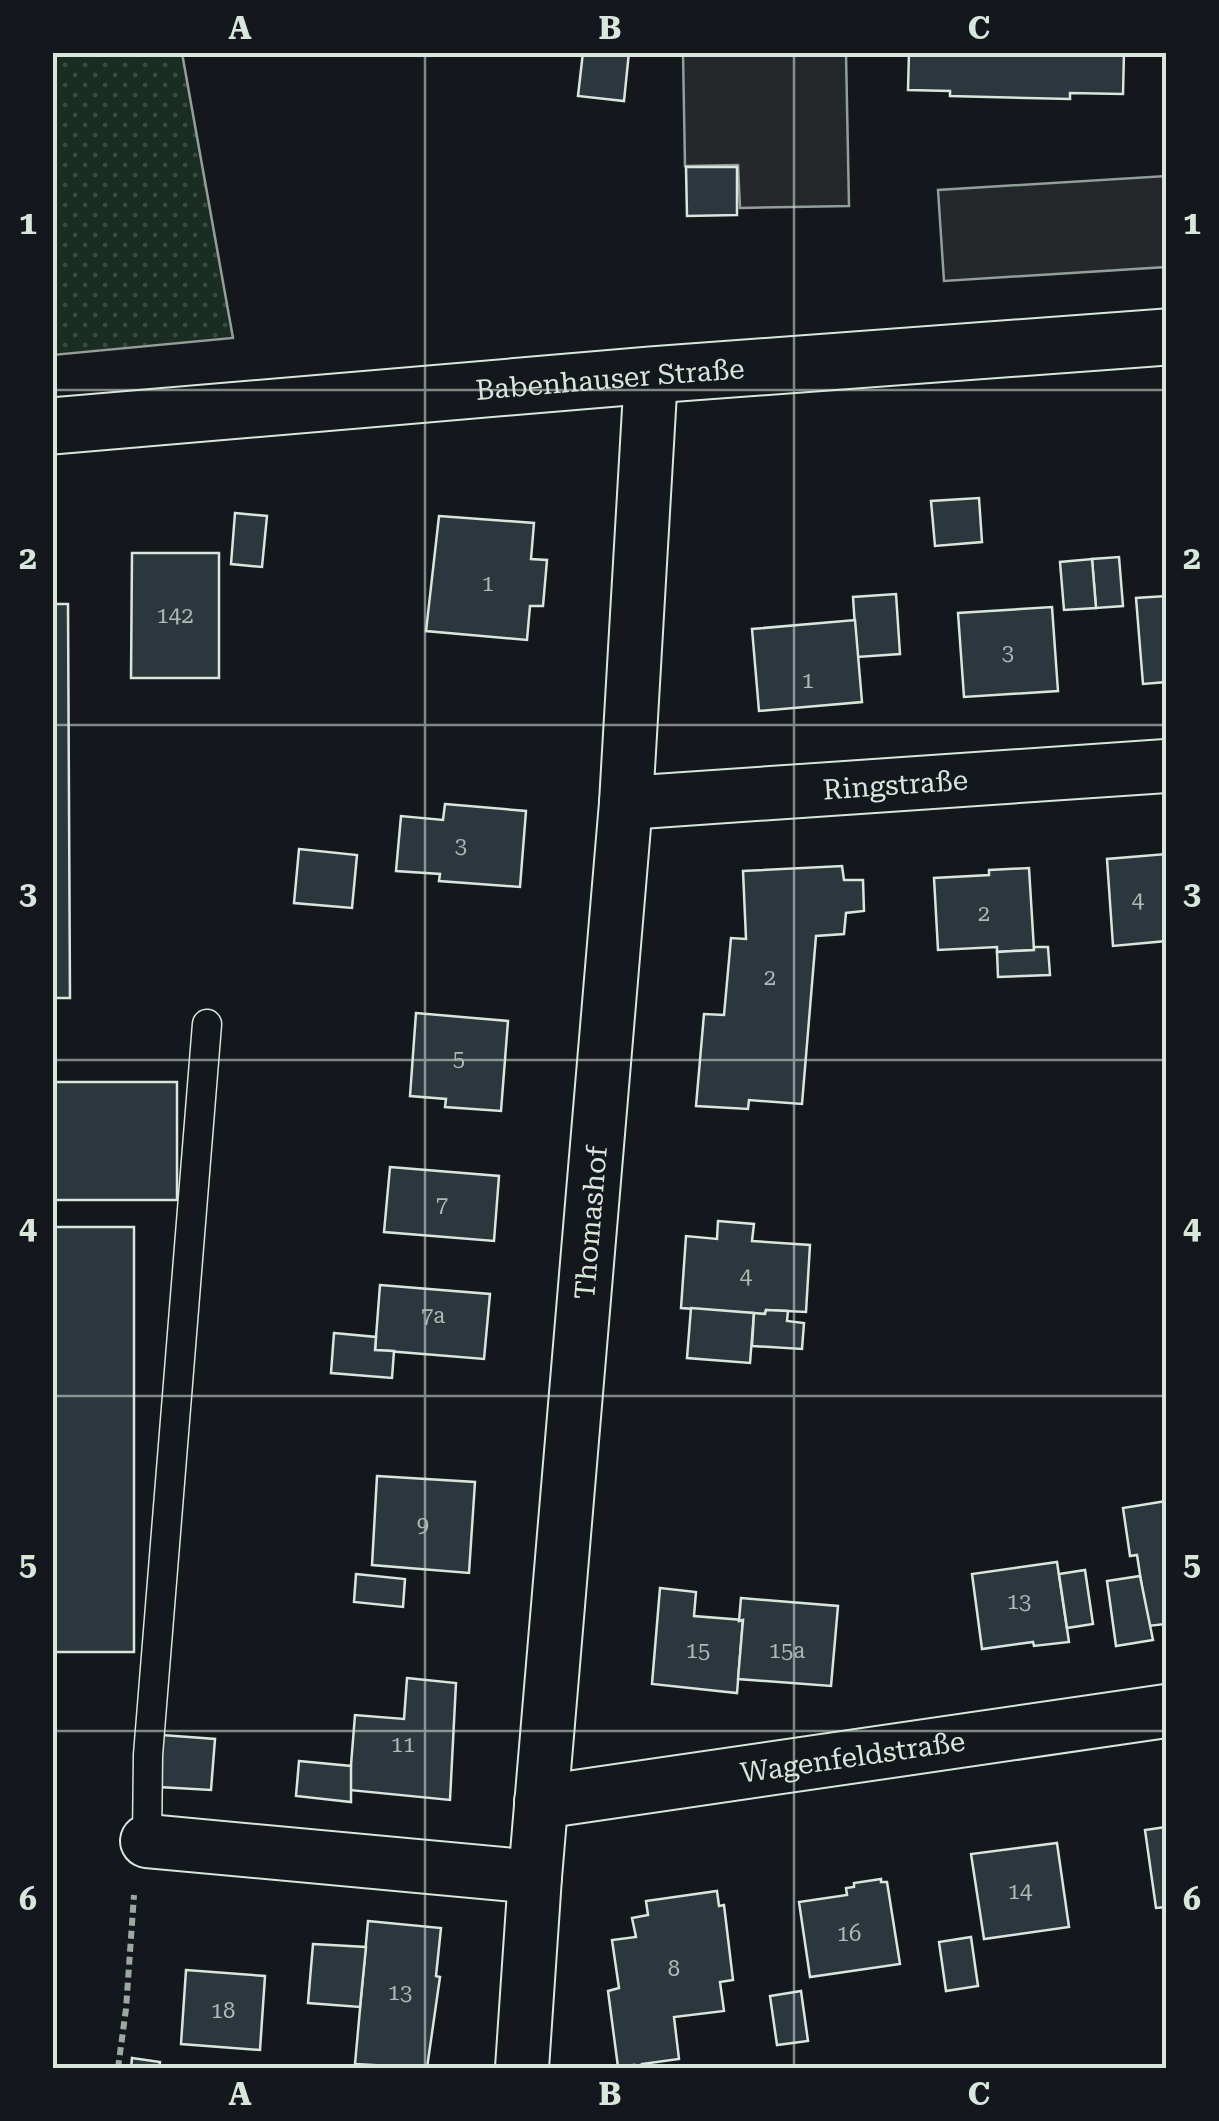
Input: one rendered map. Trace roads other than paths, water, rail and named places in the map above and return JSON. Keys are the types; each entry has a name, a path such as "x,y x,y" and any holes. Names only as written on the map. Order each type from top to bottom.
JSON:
{"main road":[{"name":"Babenhauser Straße","path":"52,426 651,375 1166,337"}],"street":[{"name":"Thomashof","path":"522,2068 626,803 651,375"},
{"name":"Ringstraße","path":"626,803 1166,766"},
{"name":"Wagenfeldstraße","path":"541,1802 1166,1712"},
{"path":"147,1841 535,1877"}],"lane":[{"path":"147,1841 148,1755 208,1024"}]}
